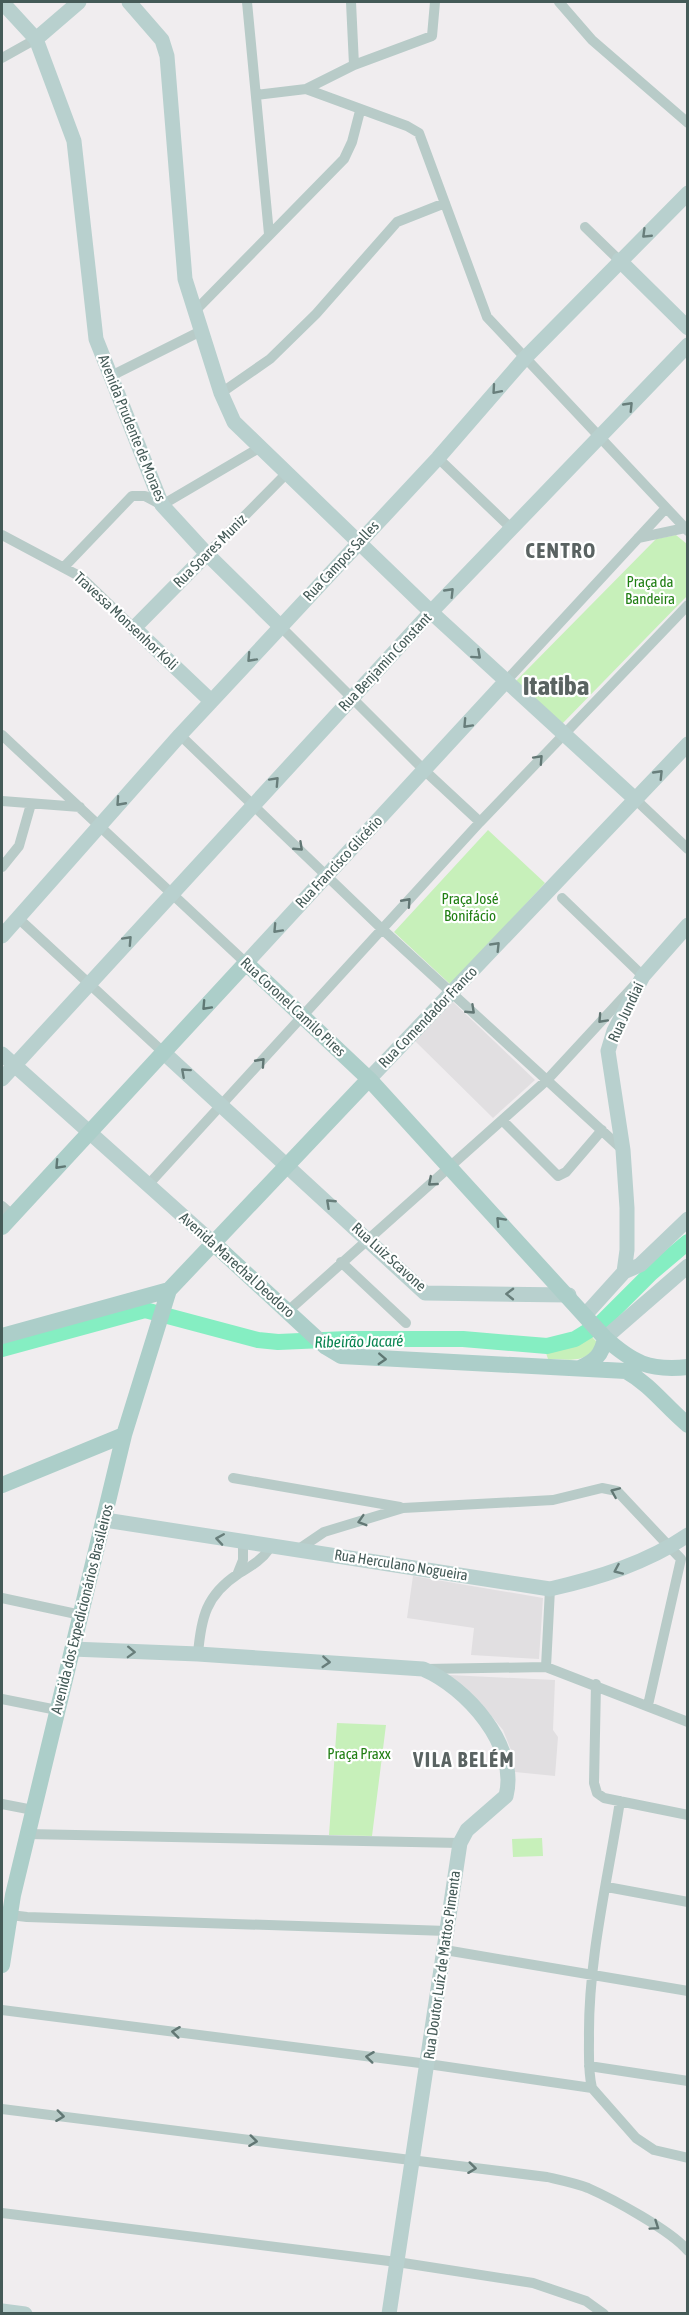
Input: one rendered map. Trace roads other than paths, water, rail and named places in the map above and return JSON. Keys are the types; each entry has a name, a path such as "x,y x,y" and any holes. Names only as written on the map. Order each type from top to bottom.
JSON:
{"main road":[{"name":"Avenida Prudente de Moraes","path":"2,2 36,39 74,141 96,339 109,377 162,504 207,554 280,626"},
{"path":"36,39 79,2"},
{"path":"129,2 162,40 167,56 185,279 221,393 234,422 431,612 635,799"},
{"name":"Rua Campos Salles","path":"2,936 180,735 438,458 524,359 687,193"},
{"path":"619,260 687,328"},
{"name":"Rua Benjamin Constant","path":"2,1079 431,612 687,345"},
{"name":"Rua Soares Muniz","path":"134,628 207,554"},
{"name":"Travessa Monsenhor Koli","path":"134,628 211,701"},
{"name":"Rua Francisco Glicério","path":"5,1216 89,1133 506,681"},
{"name":"Rua Comendador Franco","path":"169,1290 212,1242 687,744"},
{"name":"Rua Jundiaí","path":"624,1272 627,1208 623,1150 608,1051 614,1031 643,976 687,925"},
{"name":"Rua Coronel Camilo Pires","path":"246,963 369,1079 568,1295"},
{"name":"Rua Luiz Scavone","path":"163,1052 425,1293 568,1295"},
{"name":"Avenida Marechal Deodoro","path":"2,1054 308,1328 326,1347 341,1356 626,1371 646,1382 652,1390"},
{"path":"588,1316 624,1272 640,1265 687,1219"},
{"path":"580,1368 593,1362 603,1350 604,1336 687,1266"},
{"path":"2,1336 169,1290"},
{"name":"Avenida dos Expedicionários Brasileiros","path":"2,1965 4,1916 13,1894 124,1435 169,1290"},
{"path":"568,1295 604,1336 628,1358 640,1365 668,1369 687,1367"},
{"path":"668,1369 660,1374 652,1390 687,1425"},
{"path":"2,1485 124,1435"},
{"name":"Rua Herculano Nogueira","path":"105,1520 270,1548 299,1549 550,1589 601,1577 671,1546 687,1535"},
{"path":"72,1649 198,1654 423,1669"},
{"name":"Rua Doutor Luíz de Mattos Pimenta","path":"389,2313 414,2161 460,1843 471,1826 506,1796 507,1775 499,1742 491,1727 460,1692 442,1677 423,1669"},
{"path":"2,2311 25,2313"}],"street":[{"path":"247,2 269,234"},
{"path":"351,2 354,65"},
{"path":"256,95 306,89 354,65 432,36 435,2"},
{"path":"559,2 592,40 687,123"},
{"path":"2,58 36,39"},
{"path":"306,89 360,111 407,126 419,133 487,317 686,530"},
{"path":"195,311 344,159 352,142 360,111"},
{"path":"221,393 270,359 316,314 397,222 444,203"},
{"path":"585,227 619,260"},
{"path":"109,377 201,331"},
{"path":"64,567 132,495 145,496 162,504 259,448"},
{"path":"438,458 512,529"},
{"name":"Rua Soares Muniz","path":"207,554 286,474"},
{"name":"Rua Francisco Glicério","path":"506,681 665,509"},
{"path":"638,538 686,530"},
{"name":"Travessa Monsenhor Koli","path":"2,535 81,577 134,628"},
{"path":"148,1185 480,822 687,606"},
{"name":"Avenida Prudente de Moraes","path":"280,626 424,771 480,822"},
{"name":"Rua Coronel Camilo Pires","path":"2,735 246,963"},
{"path":"180,735 382,928 623,1150"},
{"path":"635,799 687,849"},
{"path":"2,801 80,807"},
{"path":"2,867 19,846 31,804"},
{"path":"288,1311 367,1238 547,1080 643,976 562,898"},
{"path":"18,918 163,1052"},
{"path":"502,1120 558,1176 566,1172 602,1130"},
{"path":"342,1262 406,1323"},
{"path":"233,1478 403,1508 553,1500 602,1488 622,1493 681,1559 681,1570 648,1705"},
{"path":"299,1549 324,1532 403,1508"},
{"path":"237,1575 243,1560 243,1543"},
{"path":"198,1654 201,1625 210,1599 237,1575 259,1562 270,1548"},
{"path":"546,1667 550,1589"},
{"path":"2,1598 81,1615"},
{"path":"423,1669 546,1667 596,1684 687,1722"},
{"path":"596,1684 594,1783 597,1793 620,1801 687,1815"},
{"path":"2,1699 57,1710"},
{"path":"620,1801 592,1972 589,2066 592,2088 636,2138 654,2150 687,2158"},
{"path":"2,1803 33,1810"},
{"path":"27,1834 460,1843"},
{"path":"607,1887 687,1902"},
{"path":"4,1916 447,1931"},
{"path":"445,1950 592,1972 687,1991"},
{"path":"2,2010 428,2064 592,2088"},
{"path":"589,2066 687,2081"},
{"path":"2,2109 547,2177 588,2188 642,2217 686,2245"},
{"path":"2,2213 397,2262 533,2283 586,2301 604,2313"}],"waterway":[{"name":"Ribeirão Jacaré","path":"2,1349 145,1310 258,1340 278,1342 347,1339 463,1339 547,1346 575,1339 601,1323 651,1273 688,1242"}],"district":[{"name":"CENTRO","path":"561,551"},
{"name":"Itatiba","path":"556,686"},
{"name":"VILA BELÉM","path":"464,1760"}],"park label":[{"name":"Praça da Bandeira","path":"650,590"},
{"name":"Praça José Bonifácio","path":"470,908"},
{"name":"Praça Praxx","path":"359,1754"}]}
